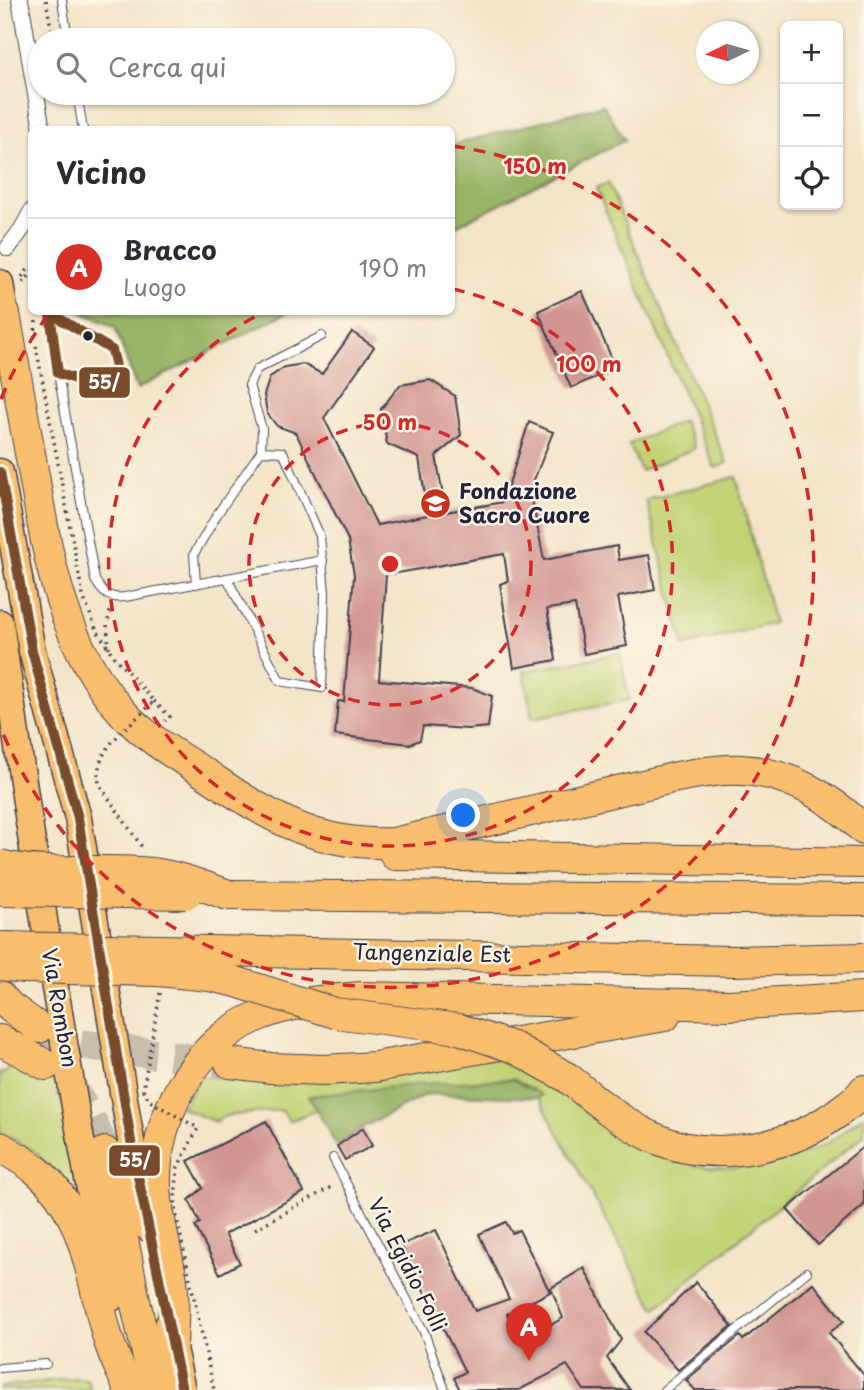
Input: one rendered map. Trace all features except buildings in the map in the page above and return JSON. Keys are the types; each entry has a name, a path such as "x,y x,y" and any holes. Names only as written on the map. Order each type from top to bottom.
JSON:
{"highway":[{"path":"7,294 48,555 60,600 73,636 102,686 141,731 172,753 284,823 314,834 356,843 409,841 716,770 744,770 779,776 829,799 864,831"},
{"path":"172,753 198,780 264,825 307,844 351,852 479,858 864,863"},
{"path":"0,865 30,869 149,873 185,880 228,895"},
{"path":"0,891 864,900"},
{"name":"Tangenziale Est","path":"0,947 733,961 864,958"},
{"path":"0,965 189,973 233,981 335,1013 459,1028 515,1048 568,1078 626,1124 659,1140 700,1150 774,1144 806,1133 833,1117 864,1090"},
{"path":"0,996 17,1013 39,1028"},
{"path":"172,1345 172,1282 158,1217 156,1186 159,1139 184,1082 207,1052 229,1031 256,1017 281,1008 361,997 729,1005 864,997"},
{"path":"230,1063 324,1070 376,1067 729,1005"},
{"path":"0,1040 46,1065"},
{"path":"0,1147 37,1170 50,1184 76,1224 90,1264 107,1337 130,1390"},
{"path":"105,1152 155,1390"}],"main road":[{"path":"0,472 32,651 78,818 132,1147 182,1390"},
{"name":"Via Rombon","path":"0,623 40,898 83,1149 130,1390"}],"street":[{"path":"20,0 28,47"},
{"path":"38,105 41,126"},
{"path":"8,248 28,218"}],"lane":[{"path":"62,0 66,28"},
{"path":"79,105 82,126"},
{"path":"50,315 58,373 95,580 102,592 113,598 125,597 323,560"},
{"path":"55,315 108,346 116,359 116,368 111,377 96,386 86,385 58,373"},
{"path":"196,584 194,554 218,513 261,451 262,429 249,385 257,369 322,336"},
{"path":"227,578 280,681 322,688 325,593 320,536 283,452 261,451"},
{"name":"Via Egidio Folli","path":"332,1158 424,1332 445,1390"},
{"path":"664,1390 807,1272"},
{"path":"0,1368 46,1364"}],"path":[{"path":"46,0 51,28"},
{"path":"7,294 28,276"},
{"path":"36,315 36,346 83,596 96,629 114,657 155,701 109,745 100,758 96,771 99,783 146,852"},
{"path":"113,598 107,625 113,663"},
{"path":"161,986 143,1090 150,1101 198,1128 178,1167 175,1198 177,1219 214,1390"},
{"path":"255,1229 344,1180"}],"green space":[{"path":"603,105 625,140 455,226 455,144"},
{"path":"608,183 727,463 715,468 596,188"},
{"path":"88,315 282,315 137,389 115,327"},
{"path":"683,421 695,448 641,471 629,444"},
{"path":"736,477 774,623 684,646 646,500"},
{"path":"620,653 629,700 532,718 524,671"},
{"path":"494,1057 517,1064 545,1080 619,1135 690,1160 692,1165 727,1168 780,1161 829,1142 864,1115 864,1135 655,1309 539,1098 541,1095 513,1079 310,1096 317,1110 289,1121 282,1110 225,1116 215,1122 182,1108 200,1076 222,1078 224,1075"},
{"path":"17,1060 55,1064 80,1198 33,1150 0,1132 0,1072 4,1074"},
{"path":"513,1079 542,1095 539,1098 427,1094 363,1127 336,1145 309,1096 423,1084"},
{"path":"73,1378 87,1379 91,1390 0,1390 0,1387"}],"tunnel":[{"path":"39,1028 80,1044 223,1063"},
{"path":"66,1083 89,1116 105,1152"}],"transit line":[{"name":"55/","path":"50,315 58,373 92,385 106,382 116,366 112,350 53,315"},
{"name":"55/","path":"0,472 32,651 78,818 132,1147 182,1390"}],"place":[{"name":"Fondazione Sacro Cuore","path":"436,504"},
{"name":"Bracco","path":"529,1361"}]}
